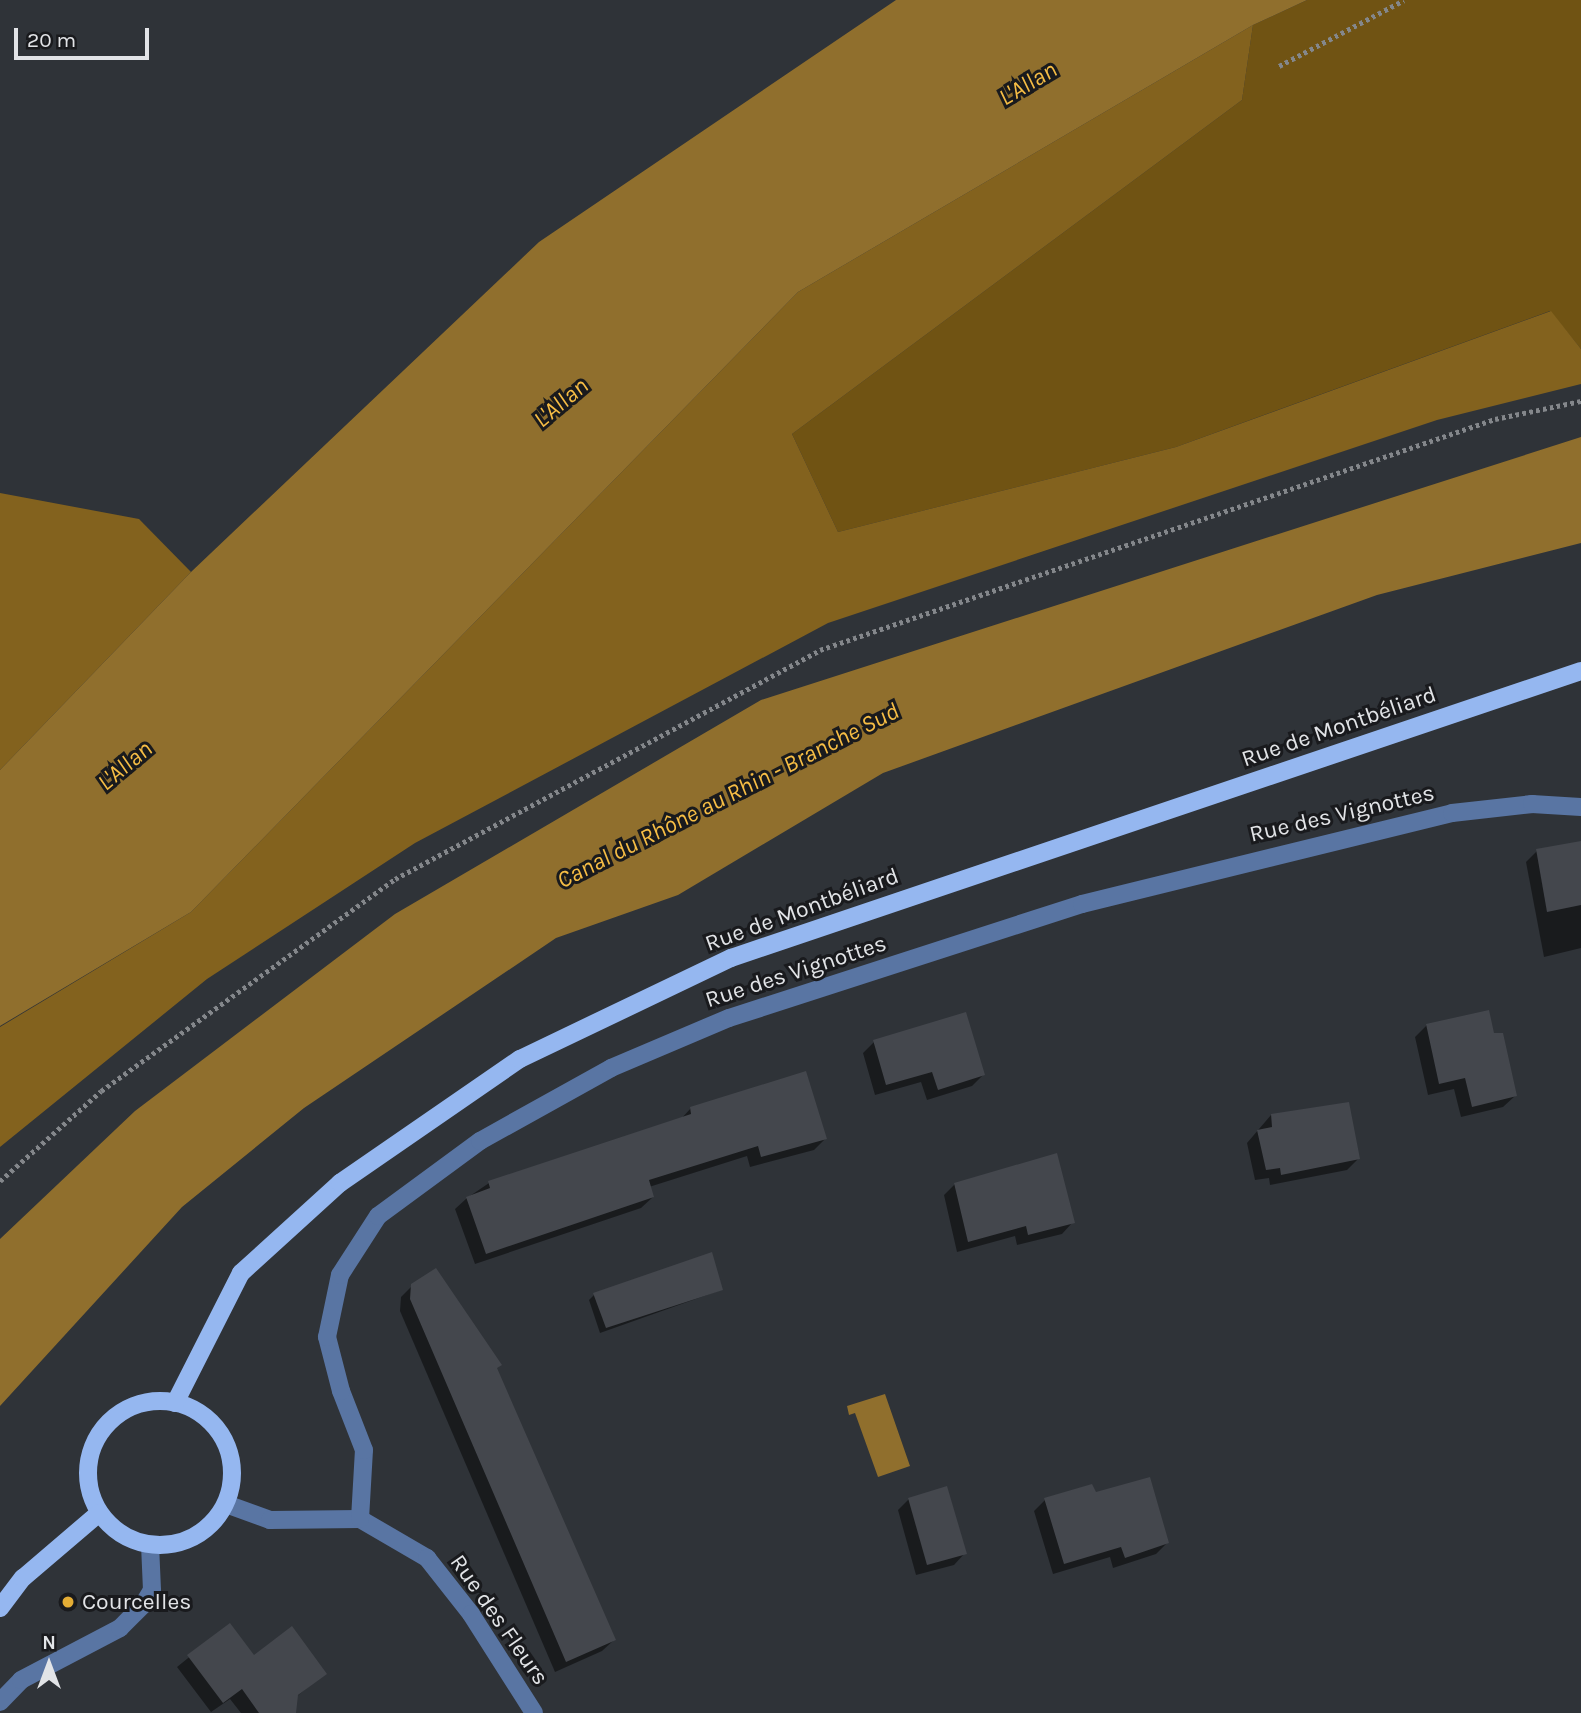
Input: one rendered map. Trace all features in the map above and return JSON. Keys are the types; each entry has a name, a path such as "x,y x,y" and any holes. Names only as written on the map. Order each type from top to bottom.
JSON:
{"main road":[{"name":"Rue de Montbéliard","path":"175,1403 241,1273 340,1182 520,1059 731,958 1581,671"},
{"path":"150,1401 175,1403 199,1412 218,1430 230,1454 232,1479 226,1504 212,1523 194,1537 172,1545 150,1545 121,1534 99,1513 89,1490 87,1466 94,1443 107,1423 127,1409 150,1401"},
{"path":"0,1608 23,1578 99,1513"}],"street":[{"name":"Rue des Vignottes","path":"360,1519 364,1450 341,1391 327,1337 340,1275 378,1216 480,1141 611,1068 729,1018 1082,904 1452,813 1532,804 1581,807"},
{"path":"226,1504 270,1520 360,1519"},
{"name":"Rue des Fleurs","path":"360,1519 426,1558 471,1614 534,1713"},
{"path":"0,1702 21,1680 120,1628 143,1605 152,1590 150,1545"}],"path":[{"path":"1279,66 1404,0"},
{"path":"0,1181 101,1091 395,878 820,650 1495,419 1581,401"}],"shaded area":[{"path":"1307,0 1581,0 1581,349 1550,311 1176,447 838,532 792,434 1242,100 1253,25"},
{"path":"1253,25 1242,100 792,434 838,532 1176,447 1551,311 1581,349 1581,384 1437,420 828,623 415,843 207,979 0,1147 0,1027 191,912 798,292"},
{"path":"0,493 139,519 191,572 0,770"}],"water":[{"name":"L'Allan","path":"896,0 1307,0 1253,25 798,292 191,912 0,1026 0,770 191,572 539,242"},
{"name":"Canal du Rhône au Rhin - Branche Sud","path":"1581,437 1581,543 1377,595 883,773 678,895 556,938 304,1108 182,1207 0,1406 0,1239 135,1111 395,914 761,700"},
{"path":"885,1394 910,1466 878,1477 855,1413 849,1415 847,1406"}],"building":[{"path":"1581,841 1581,905 1547,912 1536,849"},
{"path":"1489,1010 1494,1033 1503,1033 1517,1096 1472,1107 1465,1078 1439,1084 1426,1024"},
{"path":"966,1012 985,1075 938,1090 932,1072 886,1085 873,1040"},
{"path":"806,1071 827,1139 761,1157 758,1146 649,1180 654,1197 486,1254 466,1197 490,1188 488,1181 691,1114 690,1107"},
{"path":"1349,1102 1360,1159 1281,1175 1280,1168 1266,1170 1257,1130 1272,1127 1271,1114"},
{"path":"1057,1153 1075,1223 1028,1235 1026,1226 968,1242 954,1183"},
{"path":"712,1252 723,1290 606,1328 593,1293"},
{"path":"436,1268 502,1365 497,1368 616,1640 566,1662 410,1299 411,1284"},
{"path":"1150,1477 1169,1543 1125,1558 1121,1547 1064,1564 1044,1498 1092,1484 1096,1492"},
{"path":"947,1486 967,1554 927,1565 908,1498"},
{"path":"230,1623 254,1655 292,1626 327,1674 298,1695 296,1713 259,1713 242,1689 223,1703 187,1655"}],"place":[{"name":"Courcelles","path":"68,1602"}]}
